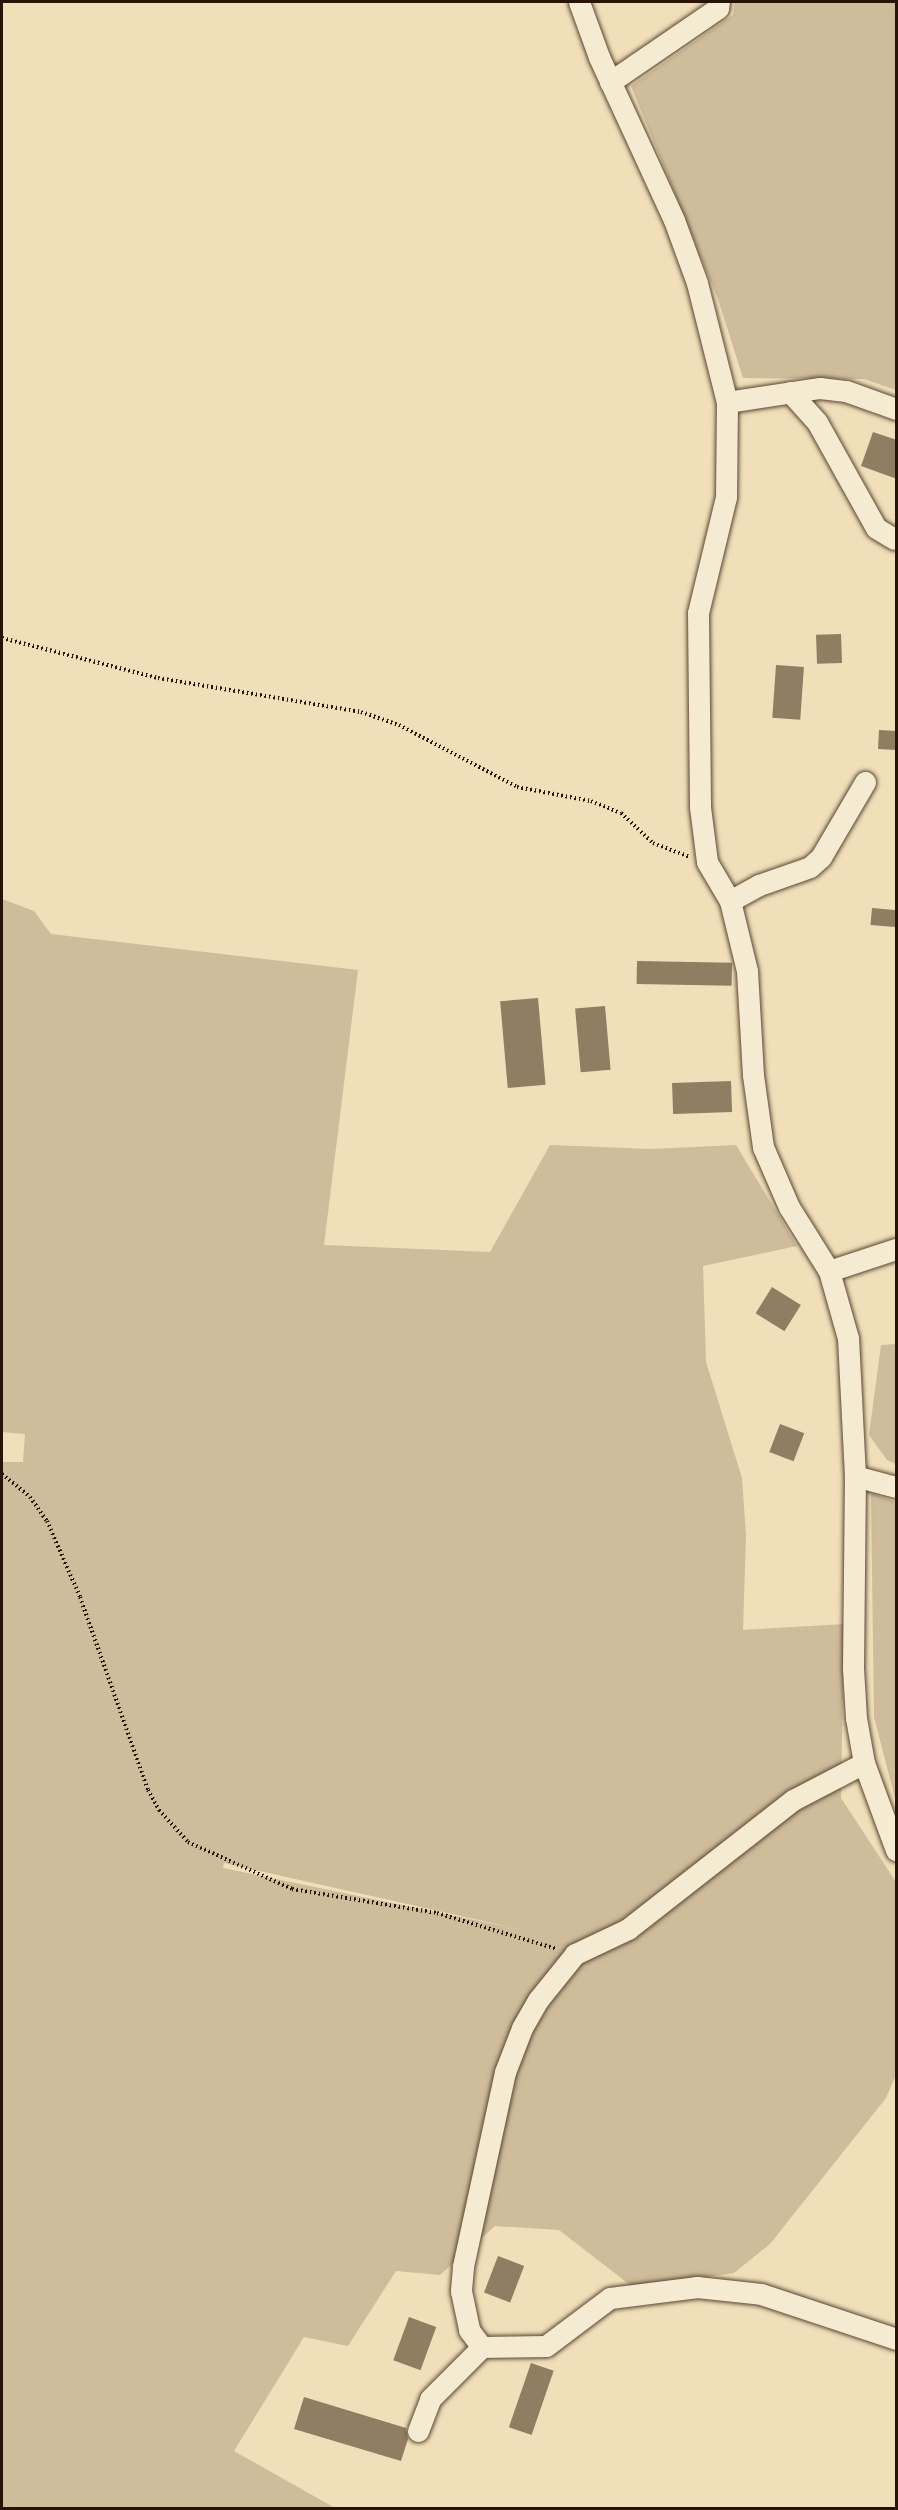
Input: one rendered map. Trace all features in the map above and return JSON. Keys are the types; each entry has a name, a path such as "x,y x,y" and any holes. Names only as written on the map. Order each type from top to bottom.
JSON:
{"street":[{"path":"579,2 610,82 678,230 697,282 727,402 726,497 698,613 700,807 707,862 730,901 747,971 753,1075 764,1147 789,1207 828,1270 848,1338 855,1476 853,1668 864,1763 897,1850"},
{"path":"610,82 718,8 719,2"},
{"path":"727,402 820,388 846,391 897,409"},
{"path":"790,392 817,422 876,528 894,539"},
{"path":"730,901 759,885 810,867 821,857 865,782"},
{"path":"828,1270 897,1249"},
{"path":"855,1476 897,1486"},
{"path":"482,2347 469,2330 461,2291 463,2267 505,2072 522,2028 575,1954 628,1929 785,1805 864,1763"},
{"path":"418,2431 430,2399 482,2347 546,2346 610,2298 698,2287 721,2287 770,2296 897,2339"}],"path":[{"path":"2,638 158,678 362,712 399,725 517,787 591,801 615,810 663,849 707,862"},
{"path":"2,1474 30,1497 47,1521 80,1597 148,1790 159,1810 188,1842 292,1889 437,1913 575,1954"}],"shaded area":[{"path":"735,2 896,2 896,390 864,379 743,378 718,299 631,86 733,15"},
{"path":"2,899 34,911 51,934 358,970 324,1245 490,1252 550,1145 651,1149 736,1145 797,1246 703,1266 706,1362 742,1478 746,1535 743,1630 844,1624 841,1798 896,1882 896,2075 886,2098 770,2244 734,2273 634,2288 559,2230 495,2226 440,2275 396,2271 348,2346 304,2337 234,2451 335,2508 2,2508 2,1462 23,1462 25,1434 2,1432","holes":["224,1863 528,1931 223,1868"]},
{"path":"896,1344 896,1464 887,1460 869,1435 881,1345"},
{"path":"871,1493 896,1502 896,1802 874,1717"}],"building":[{"path":"873,432 897,440 897,479 861,466"},
{"path":"841,634 842,663 817,664 816,635"},
{"path":"776,665 804,667 800,720 772,718"},
{"path":"879,730 896,731 896,750 878,749"},
{"path":"872,908 896,910 895,927 871,925"},
{"path":"637,961 732,963 732,986 637,984"},
{"path":"538,998 546,1085 508,1088 500,1001"},
{"path":"605,1006 611,1070 581,1072 575,1009"},
{"path":"731,1081 732,1112 673,1114 672,1083"},
{"path":"772,1287 801,1305 784,1331 756,1313"},
{"path":"780,1424 804,1433 794,1461 769,1452"},
{"path":"498,2256 524,2266 510,2302 484,2292"},
{"path":"409,2317 436,2327 421,2370 393,2360"},
{"path":"531,2363 554,2371 532,2435 509,2427"},
{"path":"304,2397 406,2428 408,2439 401,2461 294,2429"}]}
